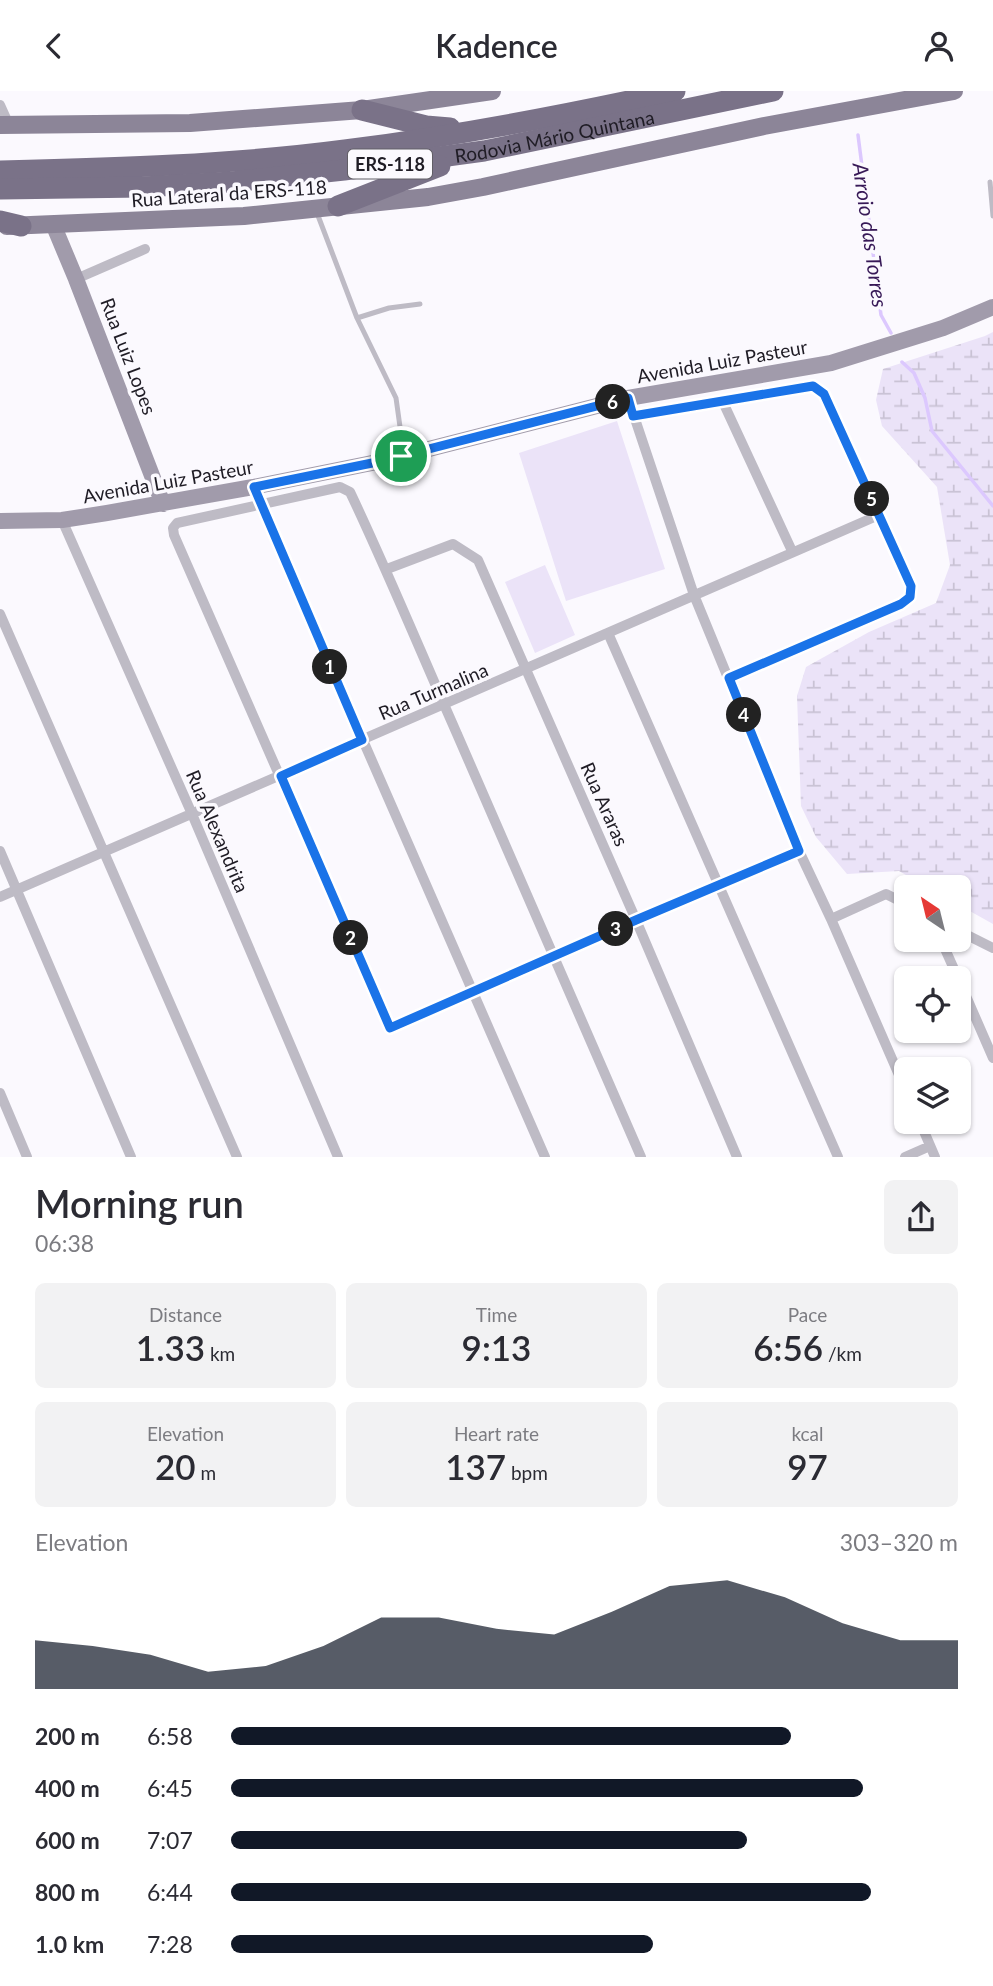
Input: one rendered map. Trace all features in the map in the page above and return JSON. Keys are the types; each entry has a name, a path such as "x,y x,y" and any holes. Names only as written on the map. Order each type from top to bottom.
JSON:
{"highway":[{"name":"Rodovia Mário Quintana","path":"0,171 143,168 482,141 675,91"},
{"name":"Rodovia Mário Quintana","path":"0,189 143,187 232,182 344,170 482,141 774,91"},
{"path":"362,110 482,141"},
{"path":"338,206 422,173 482,141"},
{"path":"0,221 11,226"}],"main road":[{"path":"4,125 190,123 362,110 492,91"},
{"name":"Rua Lateral da ERS-118","path":"11,226 244,216 428,197 764,126 954,91"},
{"name":"Rua Luiz Lopes","path":"53,224 163,504"},
{"name":"Avenida Luiz Pasteur","path":"0,521 62,520 163,504 401,456 628,398 831,363 943,328 993,307"}],"street":[{"path":"0,105 4,125"},
{"path":"76,279 145,249"},
{"path":"633,416 813,386 824,394 911,586 910,597 901,604 729,678"},
{"path":"628,398 694,595 799,851 894,1063"},
{"path":"722,400 792,551"},
{"path":"254,487 471,993 545,1157"},
{"path":"641,1157 554,957 444,704 387,569 350,492 340,487 177,523 173,528 390,1028 554,957 719,884 799,851"},
{"name":"Rua Turmalina","path":"0,897 879,515"},
{"name":"Rua Alexandrita","path":"62,520 192,814 338,1157"},
{"name":"Rua Araras","path":"387,569 453,544 478,560 737,1157"},
{"path":"0,614 237,1157"},
{"path":"608,633 838,1157"},
{"path":"0,851 131,1157"},
{"path":"831,919 886,894 894,898"},
{"path":"971,937 993,948"},
{"path":"971,1005 993,1058"},
{"path":"0,1093 27,1157"},
{"path":"905,1157 933,1151 925,1134"}],"lane":[{"path":"990,182 993,216"},
{"path":"316,208 357,318 396,398 401,456"},
{"path":"357,318 389,308 421,304"}],"green space":[{"path":"993,332 993,924 971,912 971,875 906,875 899,871 847,874 816,837 801,806 797,696 806,667 869,632 936,603 950,565 937,487 882,426 876,400 883,369"},
{"path":"617,421 665,569 566,601 519,453"},
{"path":"545,565 575,635 535,653 505,582"}],"waterway":[{"name":"Arroio das Torres","path":"858,135 881,315 891,333"},
{"name":"Arroio das Torres","path":"902,362 914,373 925,398 932,431 993,506"}],"route":[{"path":"813,386 824,394 911,586 910,597 901,604 729,678 799,851 390,1028 281,776 362,740 254,487 401,456 628,398 633,416 813,386"}]}
